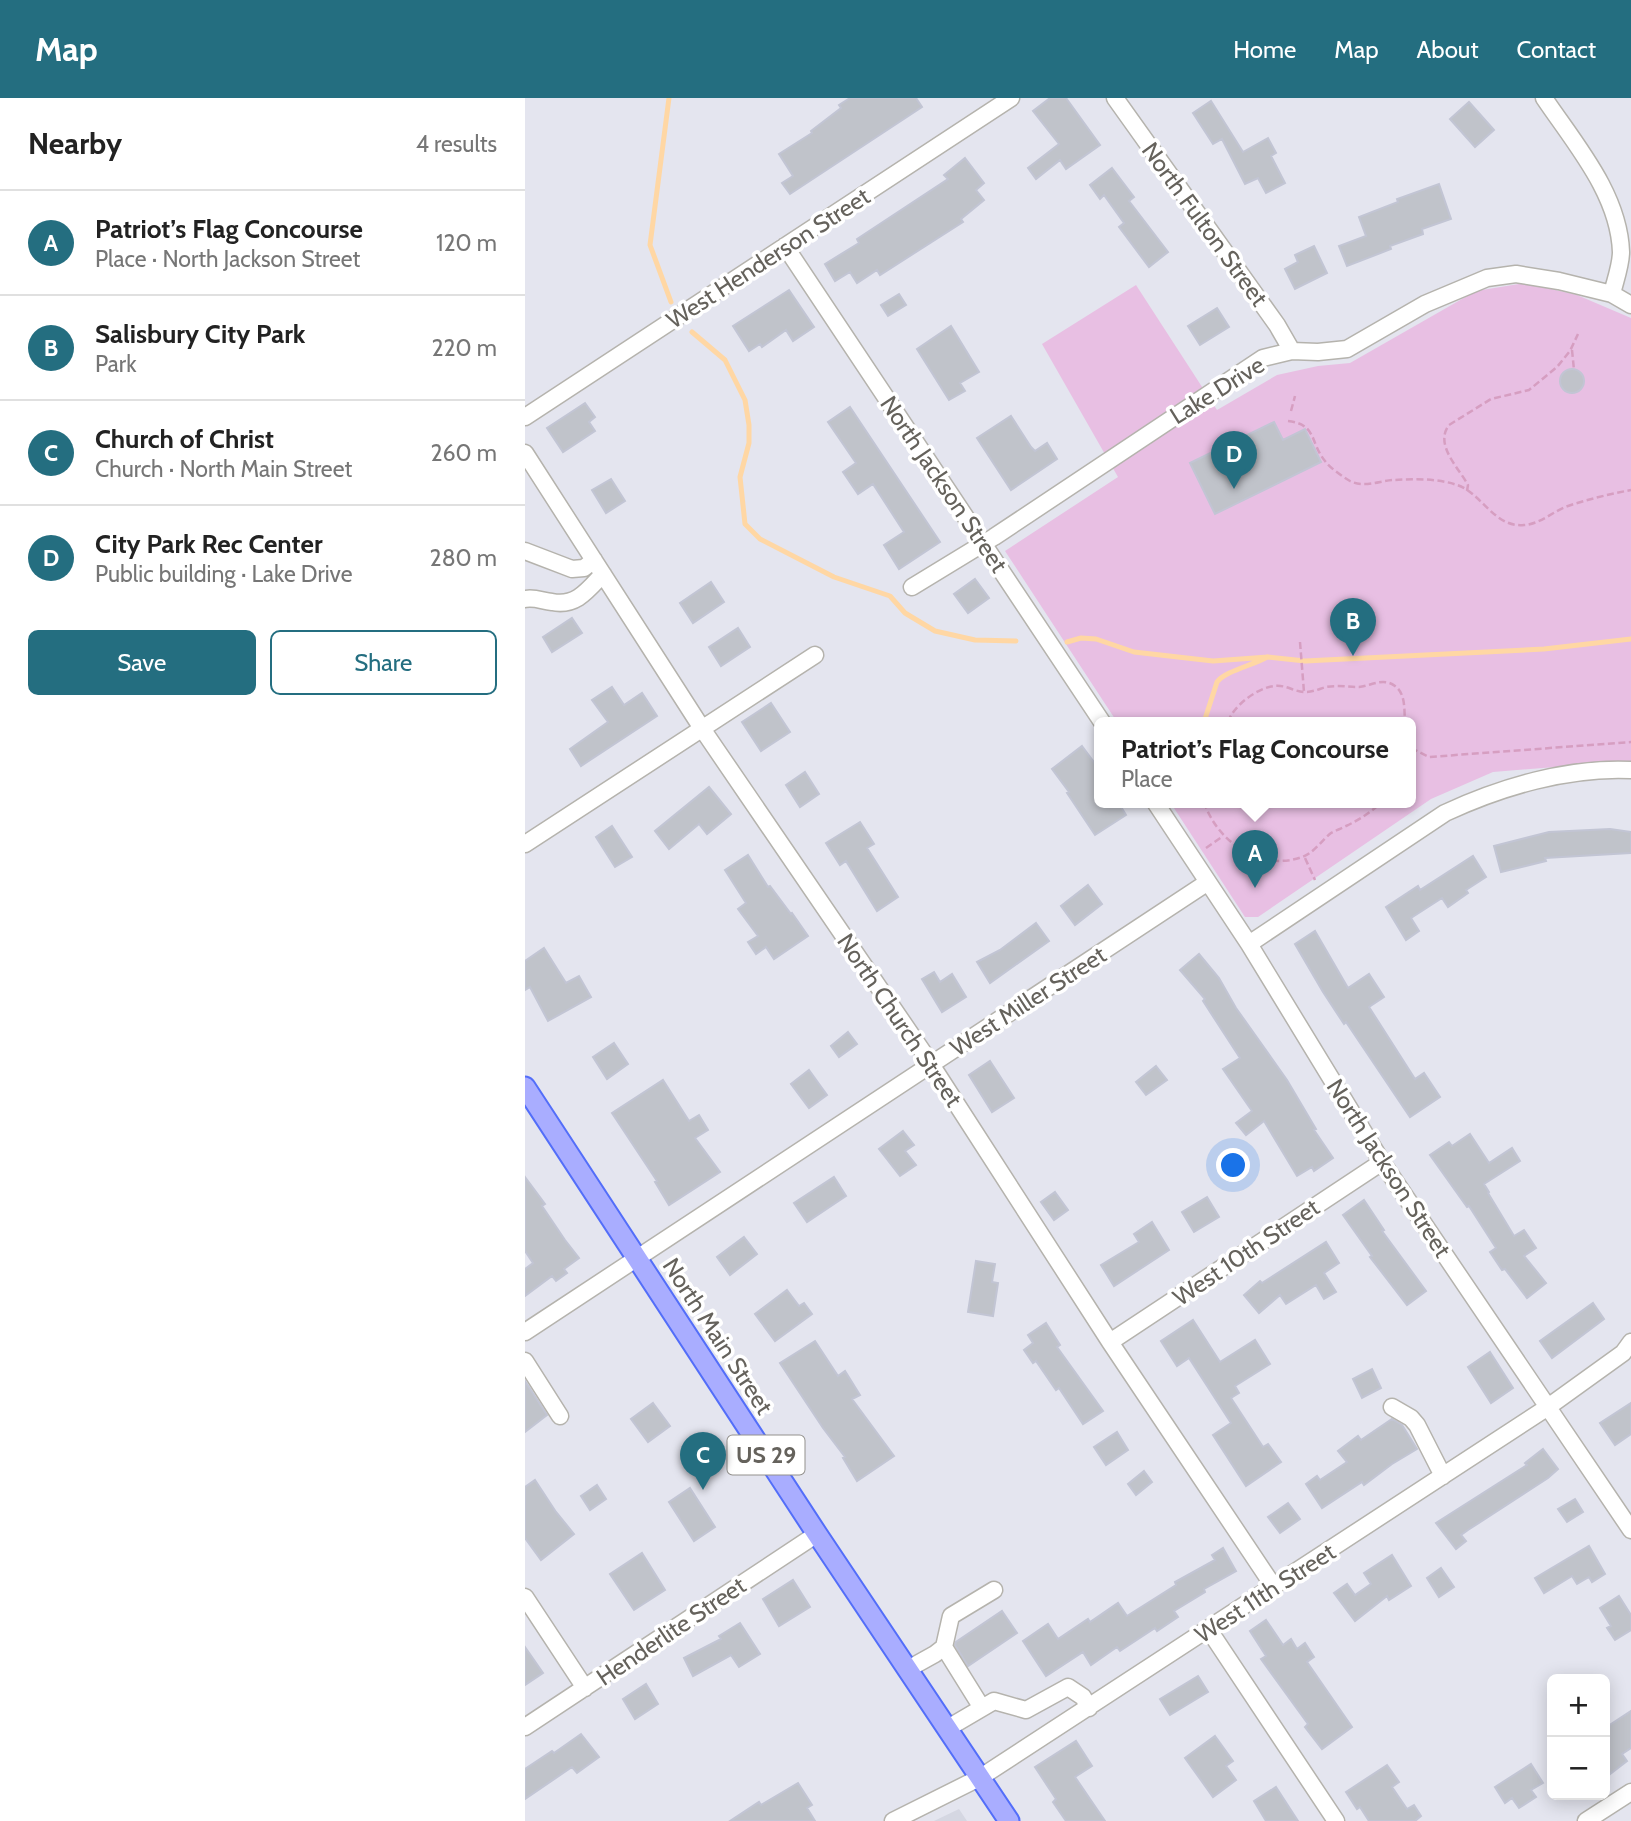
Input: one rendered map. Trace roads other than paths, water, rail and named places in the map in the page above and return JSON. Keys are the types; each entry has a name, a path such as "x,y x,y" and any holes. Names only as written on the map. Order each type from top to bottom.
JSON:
{"main road":[{"name":"North Main Street","path":"525,1087 817,1534 1009,1821"}],"street":[{"name":"West Henderson Street","path":"525,417 1011,98"},
{"name":"North Fulton Street","path":"1115,98 1277,325 1292,351"},
{"path":"1544,98 1585,158 1612,206 1621,254 1612,294"},
{"name":"North Jackson Street","path":"785,246 1099,717"},
{"name":"Lake Drive","path":"912,587 984,543 1262,358 1292,351 1347,349 1425,304 1487,278 1515,274 1559,281 1612,294 1631,305"},
{"name":"North Church Street","path":"525,453 703,730 931,1064 1110,1342 1274,1587"},
{"path":"525,551 572,569 599,567"},
{"path":"525,599 567,604 575,601 599,567"},
{"path":"525,844 815,655"},
{"path":"1248,944 1445,813 1477,798 1514,785 1584,773 1631,770"},
{"name":"North Jackson Street","path":"1159,808 1248,944 1382,1162 1631,1530"},
{"name":"West Miller Street","path":"525,1332 1208,882"},
{"name":"West 10th Street","path":"1110,1342 1382,1162"},
{"name":"West 11th Street","path":"902,1819 982,1777 1209,1630 1548,1407 1623,1353 1631,1342"},
{"path":"525,1361 561,1416"},
{"path":"1392,1407 1411,1418 1417,1426 1443,1476"},
{"name":"Henderlite Street","path":"525,1727 817,1534"},
{"path":"982,1708 944,1647 951,1616 994,1590"},
{"path":"525,1597 585,1688"},
{"path":"1209,1630 1336,1821"},
{"path":"908,1669 944,1647"},
{"path":"948,1728 995,1700 1025,1710 1068,1687 1083,1697 1089,1708"},
{"path":"1586,1821 1631,1792"}],"waterway":[{"path":"669,98 650,245 671,302"},
{"path":"692,332 725,360 745,400 749,443 740,477 745,524 760,539 834,577 890,596 905,613 935,631 975,640 1016,641"},
{"path":"1067,642 1081,638 1096,639 1134,652 1213,661 1268,657 1305,661 1544,649 1631,639"},
{"path":"1206,717 1217,682 1221,678 1267,657"}],"place":[{"name":"City Park Rec Center","path":"1234,489"},
{"name":"Salisbury City Park","path":"1353,656"},
{"name":"Patriot’s Flag Concourse","path":"1255,888"},
{"name":"Church of Christ","path":"703,1490"}]}
